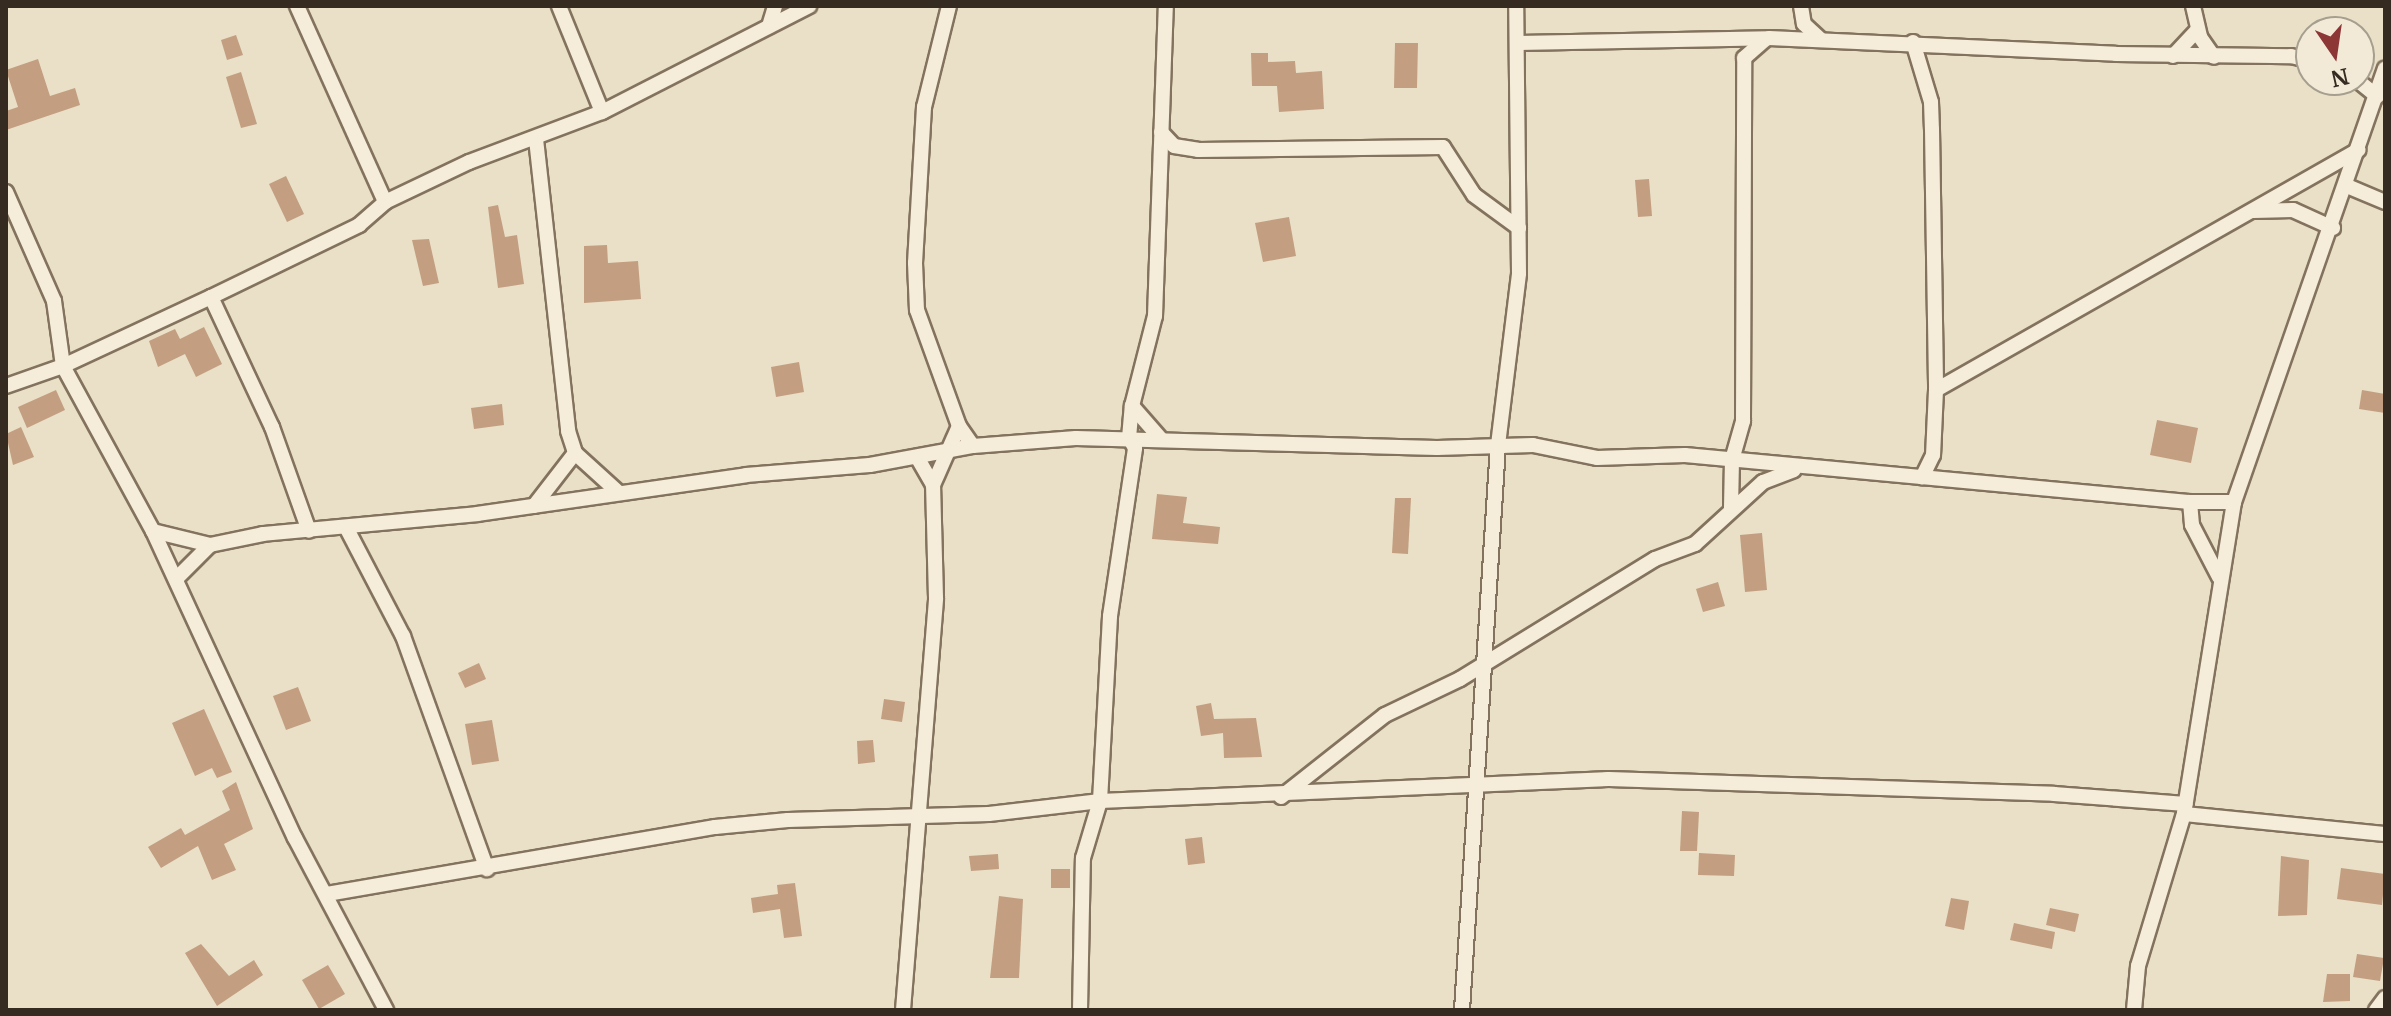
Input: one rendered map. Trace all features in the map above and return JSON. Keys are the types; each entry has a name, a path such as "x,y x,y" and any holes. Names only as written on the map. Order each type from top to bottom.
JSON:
{"street":[{"path":"297,6 385,202"},
{"path":"559,6 602,112"},
{"path":"769,26 775,6"},
{"path":"6,386 63,366 211,297 359,225 385,202 469,162 602,112 809,6"},
{"path":"949,6 924,107 915,263 917,310 959,426 973,446"},
{"path":"1080,1010 1083,858 1100,801 1110,616 1135,448 1129,438 1132,406 1155,316 1166,6"},
{"path":"1462,1010 1498,445 1519,273 1516,6"},
{"path":"1801,6 1804,24 1821,40"},
{"path":"2193,6 2197,30 2214,57"},
{"path":"1794,39 1804,24"},
{"path":"2173,56 2197,30"},
{"path":"1518,43 1769,38 1913,42 2173,56 2295,57"},
{"path":"1731,508 1732,460 1743,421 1744,58 1769,38"},
{"path":"1913,42 1931,102 1936,390 1933,455 1922,478"},
{"path":"2134,1010 2138,966 2185,809 2219,577 2234,502 2333,228 2385,69"},
{"path":"1161,132 1174,146 1198,150 1443,147 1474,195 1519,228"},
{"path":"536,139 568,431 575,453 618,492"},
{"path":"1936,390 2246,211 2359,150"},
{"path":"2347,186 2385,202"},
{"path":"6,192 54,301 63,366 153,531 251,747 386,1010"},
{"path":"2246,211 2293,210 2333,228"},
{"path":"211,297 272,427 309,531"},
{"path":"1132,406 1161,439"},
{"path":"903,1010 936,598 933,485 959,426"},
{"path":"153,531 210,545 917,457 973,446 1129,438 1437,448 1533,445 1597,458 1685,455 2190,502 2234,502"},
{"path":"534,506 575,453"},
{"path":"1933,455 1953,480"},
{"path":"917,457 933,485"},
{"path":"1281,797 1385,715 1421,701 1655,559 1695,544 1731,508 1768,478 1802,467"},
{"path":"2190,502 2192,525 2219,577"},
{"path":"347,529 403,636 487,869"},
{"path":"176,579 210,545"},
{"path":"327,894 361,885 487,869 715,827 788,820 920,818 1100,801 1281,797 1609,779 2185,809 2385,834"},
{"path":"2376,1010 2385,998"}],"building":[{"path":"236,35 243,55 227,60 221,40"},
{"path":"1395,43 1418,43 1417,88 1394,88"},
{"path":"1251,53 1268,53 1268,62 1295,61 1296,73 1322,71 1324,109 1279,112 1277,86 1252,86"},
{"path":"38,59 50,96 75,88 80,105 6,130 6,111 18,107 6,70"},
{"path":"241,72 257,124 241,128 226,77"},
{"path":"286,176 304,214 287,222 269,184"},
{"path":"1649,179 1652,216 1638,217 1635,180"},
{"path":"498,205 505,237 517,235 524,284 498,288 488,207"},
{"path":"1289,217 1296,256 1263,262 1255,223"},
{"path":"429,239 439,283 423,286 412,240"},
{"path":"607,245 608,263 638,261 641,299 584,303 584,246"},
{"path":"204,327 222,364 196,377 185,354 158,367 149,341 175,329 180,339"},
{"path":"799,362 804,392 776,397 771,367"},
{"path":"56,390 65,410 27,428 18,407"},
{"path":"2362,390 2385,394 2385,413 2359,409"},
{"path":"502,404 504,425 474,429 471,408"},
{"path":"2157,420 2198,428 2191,463 2150,455"},
{"path":"21,427 34,457 13,465 6,434"},
{"path":"1157,494 1187,497 1183,523 1220,527 1218,544 1152,539"},
{"path":"1395,498 1411,498 1408,554 1392,553"},
{"path":"1762,533 1767,590 1745,592 1740,535"},
{"path":"1718,582 1725,606 1703,612 1696,589"},
{"path":"479,663 486,679 465,688 458,673"},
{"path":"298,687 311,721 286,730 273,696"},
{"path":"884,699 905,702 902,722 881,719"},
{"path":"1211,703 1214,719 1256,718 1262,757 1224,758 1223,733 1201,736 1196,706"},
{"path":"204,709 232,772 217,778 212,768 195,776 172,723"},
{"path":"492,720 499,761 472,765 465,724"},
{"path":"873,740 875,762 858,764 857,741"},
{"path":"236,782 253,829 224,844 236,870 212,880 198,846 161,868 148,847 181,828 185,835 230,810 222,791"},
{"path":"1682,811 1699,812 1697,851 1680,851"},
{"path":"1202,837 1205,863 1188,865 1185,839"},
{"path":"1699,853 1735,855 1734,876 1698,875"},
{"path":"998,854 999,869 971,871 969,856"},
{"path":"2281,856 2309,860 2307,915 2278,916"},
{"path":"2341,868 2385,874 2382,905 2337,899"},
{"path":"1051,869 1070,869 1070,888 1051,888"},
{"path":"795,883 802,936 784,938 780,909 753,913 751,898 778,894 777,885"},
{"path":"999,896 1023,899 1019,978 990,978"},
{"path":"1951,898 1969,901 1964,930 1945,926"},
{"path":"2050,908 2079,914 2075,932 2046,925"},
{"path":"2014,923 2055,932 2052,949 2010,940"},
{"path":"201,944 229,976 254,960 263,975 217,1006 185,953"},
{"path":"2357,954 2384,958 2380,981 2353,977"},
{"path":"328,965 345,994 319,1009 302,980"},
{"path":"2327,974 2350,974 2350,1001 2323,1002"}]}
